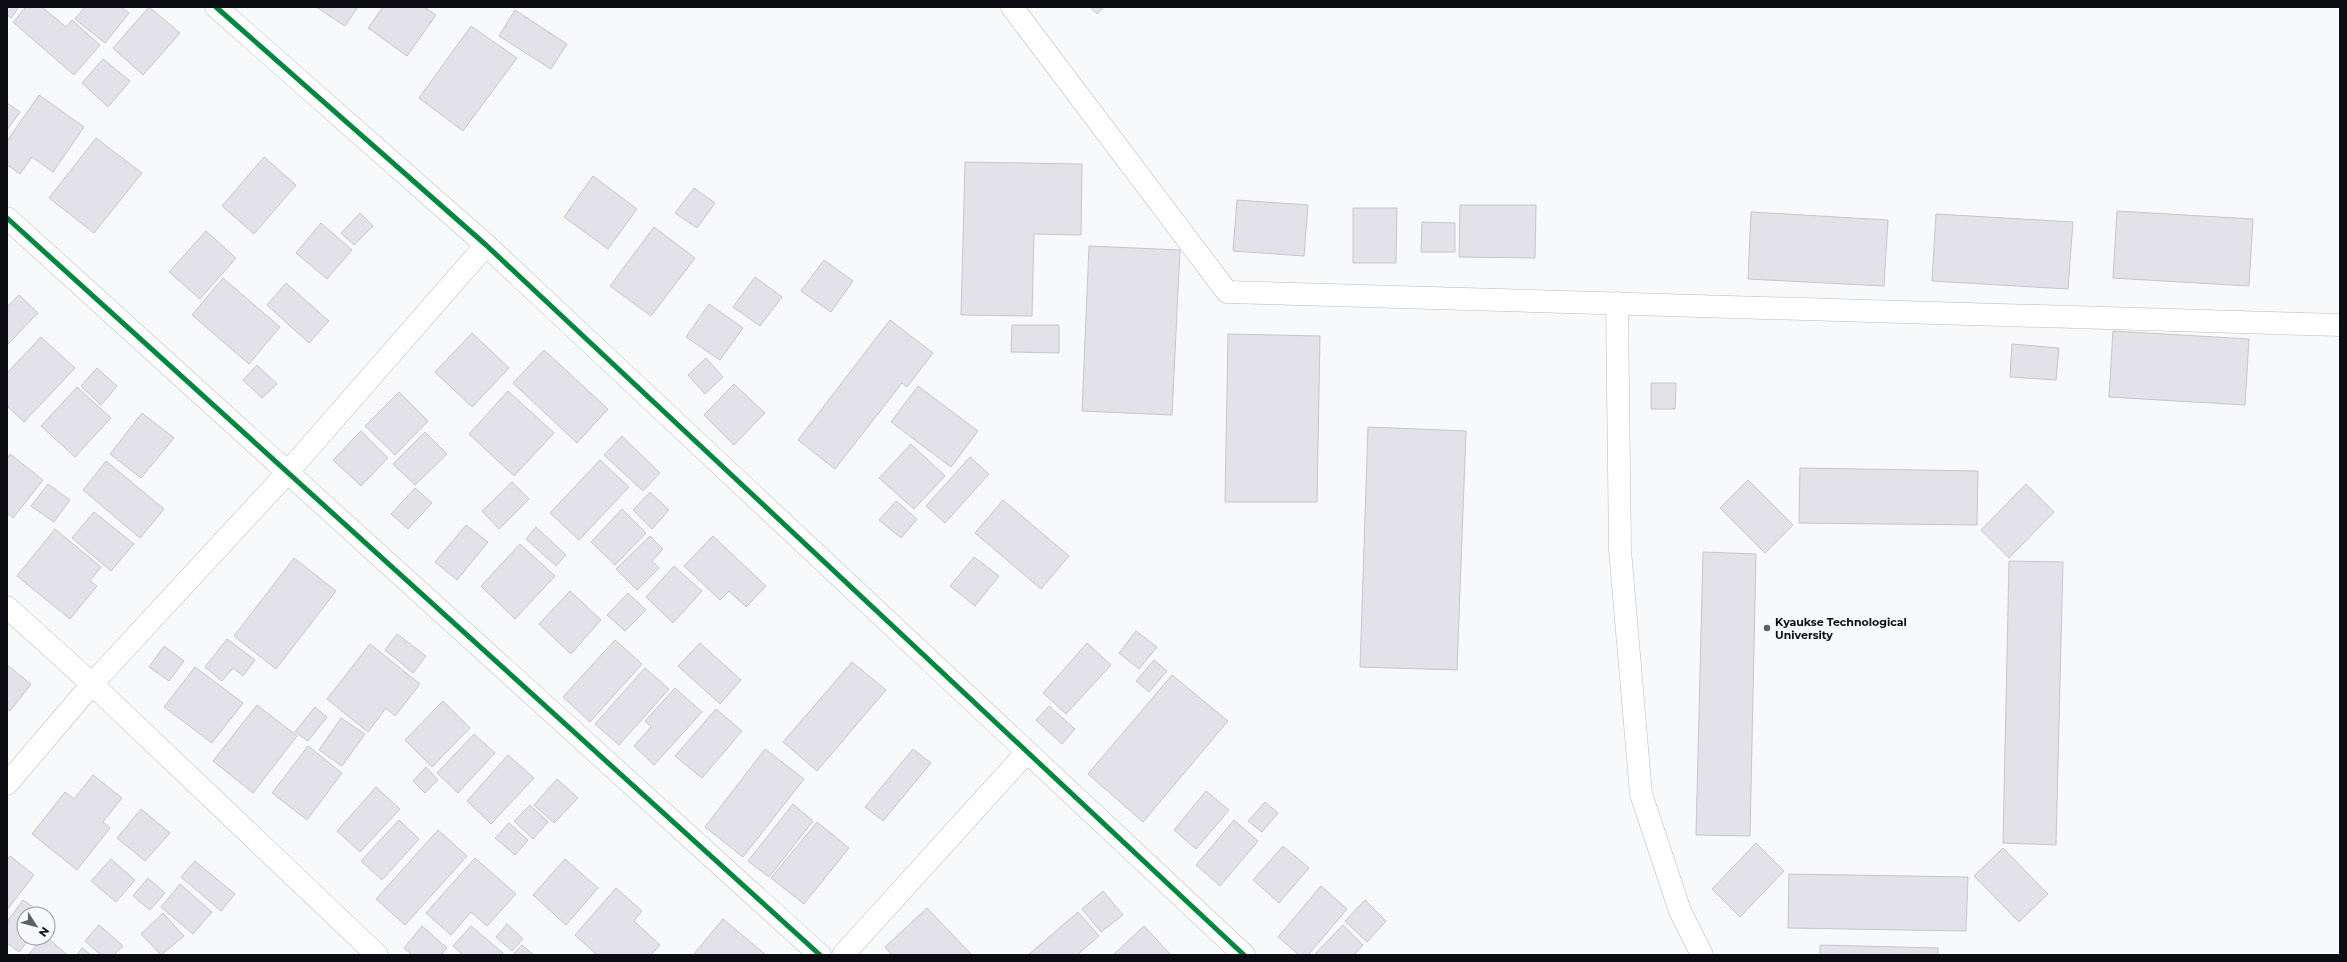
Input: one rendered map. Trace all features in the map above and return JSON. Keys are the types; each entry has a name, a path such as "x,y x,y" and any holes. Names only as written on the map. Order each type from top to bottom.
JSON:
{"street":[{"path":"216,7 486,245 1244,955"},
{"path":"1012,7 1227,292 2340,325"},
{"path":"7,218 820,955"},
{"path":"7,784 92,684 287,473 486,245"},
{"path":"1617,303 1620,550 1641,794 1680,911 1702,955"},
{"path":"7,608 92,684 377,955"},
{"path":"842,955 1027,752"}],"building":[{"path":"7,7 19,7 11,18 7,15"},
{"path":"26,7 42,7 66,27 72,20 100,45 74,75 13,22"},
{"path":"85,7 121,7 129,13 105,43 75,19"},
{"path":"149,7 180,33 143,75 113,48"},
{"path":"316,7 358,7 345,26"},
{"path":"383,7 424,7 436,15 407,56 368,28"},
{"path":"1090,7 1104,7 1097,14"},
{"path":"515,10 567,44 551,69 499,36"},
{"path":"471,26 517,58 463,131 419,98"},
{"path":"103,59 130,81 108,107 82,83"},
{"path":"39,95 84,127 53,172 32,157 20,174 7,165 7,141"},
{"path":"7,103 20,112 7,130"},
{"path":"96,138 142,173 94,233 49,198"},
{"path":"264,157 296,185 254,234 222,206"},
{"path":"965,162 1082,164 1081,235 1034,234 1032,316 961,315"},
{"path":"593,176 637,209 608,249 564,217"},
{"path":"694,188 715,203 697,228 675,213"},
{"path":"1237,200 1308,205 1304,256 1233,251"},
{"path":"1460,205 1536,205 1535,258 1459,257"},
{"path":"1353,208 1397,208 1396,263 1353,263"},
{"path":"2117,211 2253,219 2249,286 2113,278"},
{"path":"1751,212 1888,220 1884,286 1748,279"},
{"path":"360,213 373,226 354,245 341,233"},
{"path":"1936,214 2073,222 2068,289 1932,281"},
{"path":"1422,222 1455,223 1455,252 1421,252"},
{"path":"321,223 352,250 327,279 296,253"},
{"path":"654,227 695,258 651,316 610,286"},
{"path":"206,231 236,258 200,299 169,272"},
{"path":"1089,246 1180,250 1172,415 1082,411"},
{"path":"824,260 853,281 831,312 801,291"},
{"path":"755,277 782,297 760,326 733,307"},
{"path":"223,278 280,327 249,364 192,315"},
{"path":"286,283 329,321 309,343 267,305"},
{"path":"19,295 38,313 7,345 7,307"},
{"path":"709,304 743,328 720,360 686,337"},
{"path":"890,320 933,353 907,387 902,383 835,469 798,440"},
{"path":"1012,325 1059,325 1059,353 1011,352"},
{"path":"2113,331 2249,339 2245,405 2109,397"},
{"path":"472,333 509,368 472,407 435,372"},
{"path":"1228,334 1320,336 1317,502 1225,502"},
{"path":"41,337 75,368 24,422 7,406 7,373"},
{"path":"2012,344 2059,348 2056,380 2010,377"},
{"path":"544,350 608,409 577,443 513,383"},
{"path":"706,358 723,377 705,394 688,375"},
{"path":"257,365 277,384 262,398 243,380"},
{"path":"97,368 117,386 101,405 81,386"},
{"path":"1651,383 1676,383 1675,409 1651,409"},
{"path":"734,384 765,413 734,445 704,415"},
{"path":"918,386 978,431 951,467 891,422"},
{"path":"77,387 111,418 75,457 41,426"},
{"path":"508,391 554,433 514,476 469,434"},
{"path":"399,392 428,421 395,455 365,426"},
{"path":"142,413 174,438 141,478 110,454"},
{"path":"1368,427 1466,431 1457,670 1360,667"},
{"path":"361,431 388,458 361,486 333,460"},
{"path":"425,432 447,454 415,485 393,464"},
{"path":"622,436 660,473 643,491 604,455"},
{"path":"911,444 945,476 914,509 879,478"},
{"path":"10,454 43,480 13,518 7,513 7,459"},
{"path":"970,457 989,474 945,523 926,506"},
{"path":"600,460 629,487 579,540 550,513"},
{"path":"106,461 164,509 140,538 83,490"},
{"path":"1800,468 1978,471 1977,525 1799,523"},
{"path":"1748,480 1793,525 1765,553 1720,508"},
{"path":"512,482 529,499 499,529 482,511"},
{"path":"48,484 70,500 54,522 31,506"},
{"path":"2026,484 2054,512 2009,558 1981,530"},
{"path":"415,488 432,503 408,529 391,514"},
{"path":"650,492 669,510 652,529 633,510"},
{"path":"1003,500 1069,556 1041,589 975,533"},
{"path":"896,501 917,519 901,538 879,520"},
{"path":"622,509 646,533 615,565 591,542"},
{"path":"94,512 134,544 111,571 72,538"},
{"path":"466,525 488,542 457,580 435,562"},
{"path":"536,527 566,555 556,566 526,539"},
{"path":"55,529 101,567 90,581 97,586 70,619 17,576"},
{"path":"650,536 663,549 652,561 659,568 637,590 616,569"},
{"path":"713,536 766,586 746,607 729,591 720,600 684,566"},
{"path":"520,544 555,576 515,619 481,586"},
{"path":"1703,552 1756,554 1750,836 1696,835"},
{"path":"974,557 999,576 975,606 950,586"},
{"path":"294,558 336,591 276,669 234,636"},
{"path":"2009,561 2063,562 2056,845 2003,843"},
{"path":"674,566 702,591 673,623 646,597"},
{"path":"570,591 601,620 571,654 539,624"},
{"path":"628,593 646,610 625,631 607,615"},
{"path":"1136,631 1157,647 1139,669 1119,653"},
{"path":"397,634 426,656 413,673 385,650"},
{"path":"227,639 255,660 243,676 233,668 222,681 205,667"},
{"path":"615,640 642,664 590,722 563,697"},
{"path":"700,643 741,680 720,704 678,666"},
{"path":"1087,643 1111,665 1066,714 1043,693"},
{"path":"370,644 420,684 395,716 386,708 368,732 327,699"},
{"path":"164,646 184,661 169,681 149,667"},
{"path":"1154,660 1167,671 1149,692 1136,681"},
{"path":"852,662 886,690 817,771 783,742"},
{"path":"7,665 31,684 10,711 7,709"},
{"path":"195,667 243,703 212,743 164,707"},
{"path":"645,668 669,689 619,745 595,724"},
{"path":"1172,675 1228,721 1143,822 1088,774"},
{"path":"675,688 702,712 654,765 634,746 651,727 645,721"},
{"path":"443,701 470,728 432,767 405,740"},
{"path":"257,705 297,736 253,793 213,761"},
{"path":"1049,706 1075,729 1062,744 1036,720"},
{"path":"315,707 327,717 308,741 295,732"},
{"path":"716,709 742,731 702,778 675,756"},
{"path":"341,718 365,734 342,766 319,750"},
{"path":"474,734 495,753 458,793 437,773"},
{"path":"308,746 342,773 307,820 272,793"},
{"path":"765,749 804,779 743,857 705,827"},
{"path":"913,749 931,763 883,821 865,807"},
{"path":"508,755 534,778 491,824 467,801"},
{"path":"426,767 438,780 425,793 413,781"},
{"path":"93,775 122,798 103,822 110,828 77,870 32,834 65,792 74,799"},
{"path":"557,779 578,798 554,823 534,805"},
{"path":"376,787 400,809 360,852 337,831"},
{"path":"1206,791 1229,810 1196,849 1174,830"},
{"path":"1265,802 1278,813 1262,832 1248,821"},
{"path":"793,804 813,821 769,877 748,861"},
{"path":"530,805 548,822 533,839 514,821"},
{"path":"141,809 170,833 145,861 117,838"},
{"path":"399,820 419,839 382,880 361,861"},
{"path":"1234,820 1258,841 1220,886 1196,865"},
{"path":"817,822 849,848 804,904 771,878"},
{"path":"509,823 528,840 515,855 495,838"},
{"path":"438,830 467,856 405,925 376,899"},
{"path":"1756,843 1784,871 1740,917 1712,889"},
{"path":"1283,846 1309,868 1279,903 1253,880"},
{"path":"2003,848 2048,894 2019,922 1974,876"},
{"path":"10,856 34,875 7,910 7,860"},
{"path":"475,858 516,894 487,926 471,912 451,935 426,913"},
{"path":"111,859 135,880 116,902 91,881"},
{"path":"565,859 598,888 566,925 533,895"},
{"path":"195,861 235,894 221,911 181,877"},
{"path":"1789,874 1968,877 1966,931 1788,928"},
{"path":"148,878 165,893 150,910 133,896"},
{"path":"180,884 212,912 193,934 161,907"},
{"path":"1321,886 1347,909 1308,955 1299,955 1278,937"},
{"path":"616,888 642,911 634,921 660,945 651,955 597,955 575,935"},
{"path":"1103,891 1123,915 1101,932 1082,909"},
{"path":"23,900 32,906 19,906"},
{"path":"1365,900 1386,921 1367,942 1345,921"},
{"path":"927,908 972,955 892,955 885,947"},
{"path":"16,910 16,946 24,946 19,952 7,943 7,922"},
{"path":"1078,912 1099,936 1077,955 1028,955"},
{"path":"163,913 184,936 161,955 141,934"},
{"path":"723,919 766,955 693,955"},
{"path":"507,924 523,939 512,951 496,937"},
{"path":"99,925 123,946 114,955 101,955 85,941"},
{"path":"1343,925 1363,945 1354,955 1314,955"},
{"path":"422,926 447,948 441,955 412,955 404,948"},
{"path":"471,926 503,953 502,955 463,955 453,946"},
{"path":"1144,926 1171,955 1113,955"},
{"path":"56,945 67,955 28,955 36,946"},
{"path":"522,945 534,955 513,955"},
{"path":"1820,945 1938,948 1938,955 1820,955"},
{"path":"82,948 91,955 77,955"}],"cycle path":[{"path":"216,7 486,245 1244,955"},
{"path":"7,218 820,955"}],"place":[{"name":"Kyaukse Technological University","path":"1767,628"}]}
